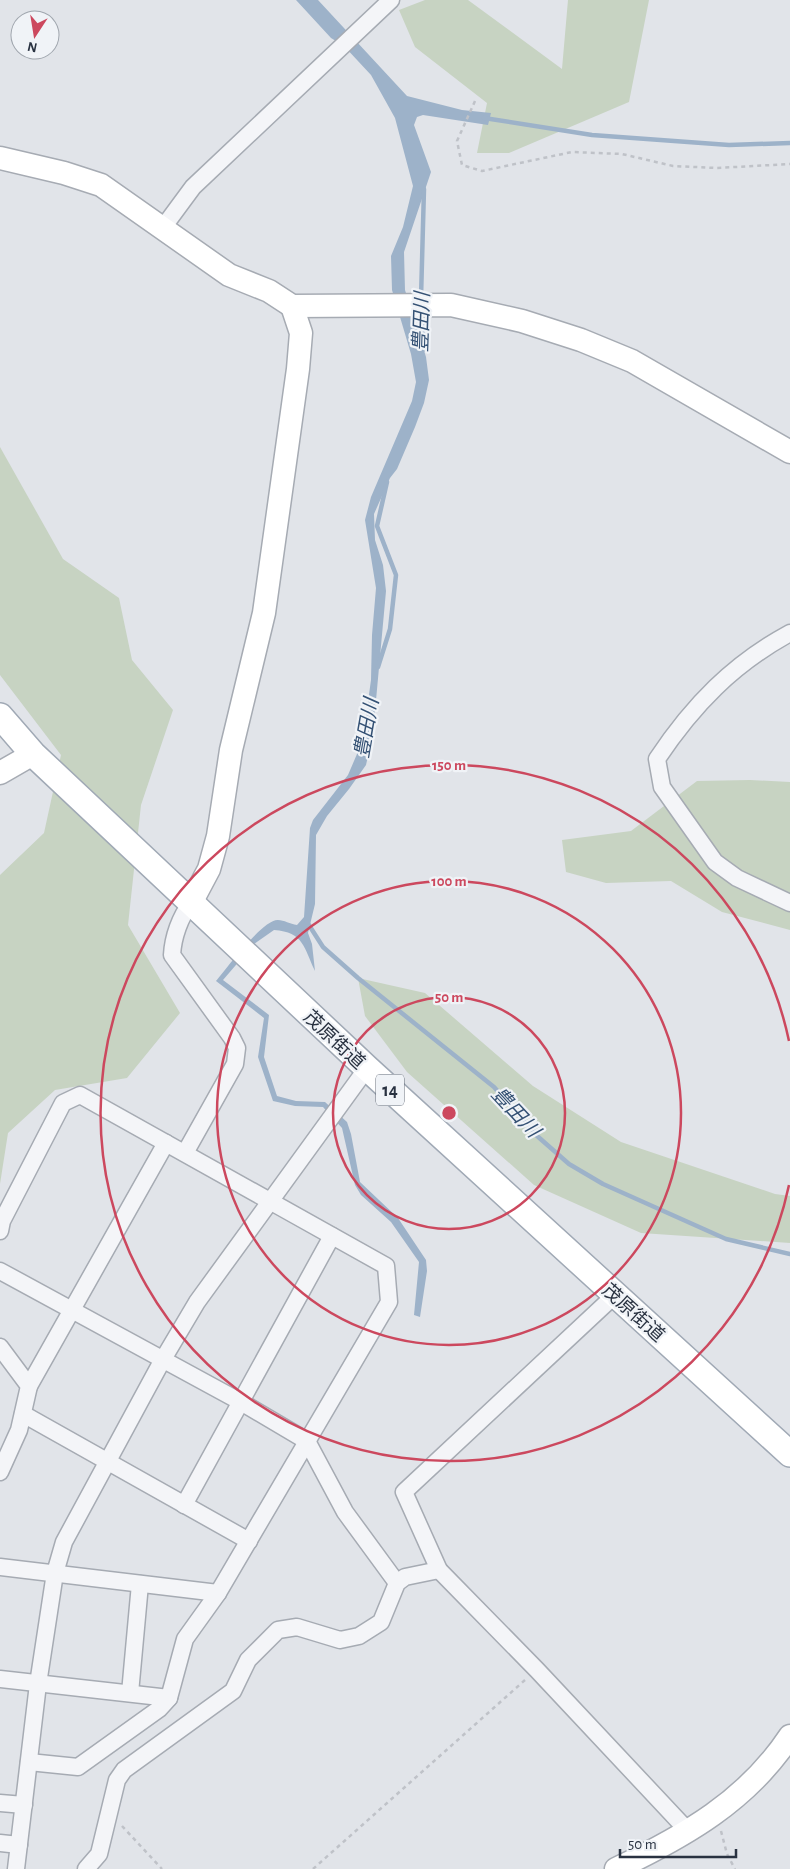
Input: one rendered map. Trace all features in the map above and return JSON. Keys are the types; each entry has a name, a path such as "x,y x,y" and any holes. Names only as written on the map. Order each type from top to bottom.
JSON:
{"main road":[{"name":"茂原街道","path":"0,716 33,754 367,1068 790,1454"}],"street":[{"path":"162,229 193,187 391,0"},
{"path":"0,158 64,173 101,185 229,275 270,291 292,306 451,305 522,321 590,343 632,361 790,452"},
{"path":"186,1153 235,1064 238,1054 232,1038 172,955 173,944 182,920 209,869 218,836 231,750 264,614 298,369 301,333 292,306"},
{"path":"790,633 766,646 731,671 707,695 657,759 662,787 716,862 737,878 790,903"},
{"path":"0,773 33,754"},
{"path":"16,1869 38,1684 55,1572 64,1542 162,1361 197,1302 367,1068"},
{"path":"0,1231 2,1220 63,1103 80,1095 386,1266 390,1302 218,1592 185,1639 169,1698 159,1709 78,1767 29,1762"},
{"path":"0,1472 20,1430 29,1386 74,1310 166,1143"},
{"path":"184,1505 332,1236"},
{"path":"0,1271 74,1310 162,1361 241,1402 307,1441 345,1512 397,1583"},
{"path":"615,1295 404,1492 438,1570 537,1670 688,1832"},
{"path":"0,1347 29,1386"},
{"path":"23,1414 249,1541"},
{"path":"0,1568 55,1572 140,1584 218,1592"},
{"path":"86,1869 99,1854 117,1780 124,1770 233,1691 248,1660 278,1630 297,1627 340,1640 359,1636 381,1622 397,1583 405,1576 438,1570"},
{"path":"130,1693 140,1584"},
{"path":"0,1680 169,1698"},
{"path":"616,1869 688,1832 716,1813 750,1786 776,1756 790,1736"},
{"path":"0,1803 24,1805"},
{"path":"0,1844 19,1845"}],"path":[{"path":"475,101 457,141 462,165 482,171 572,152 622,154 673,166 717,168 790,164"},
{"path":"314,1869 537,1670"},
{"path":"110,1812 162,1869"},
{"path":"716,1813 727,1854 735,1869"}],"green space":[{"path":"425,0 468,0 562,69 568,0 649,0 629,102 509,153 477,153 487,103 415,47 399,10"},
{"path":"0,447 63,559 119,598 132,660 173,710 141,805 128,925 180,1013 127,1078 55,1090 8,1133 0,1184 0,875 44,833 61,755 0,675"},
{"path":"750,780 790,782 790,930 722,912 671,881 606,883 566,872 562,840 631,831 697,781"},
{"path":"358,978 425,993 533,1086 621,1142 775,1194 790,1196 790,1243 641,1233 534,1185 407,1072 365,1016"}],"water":[{"path":"296,0 318,0 407,96 462,110 491,113 488,125 423,115 417,117 414,125 431,172 404,252 405,290 426,357 429,380 424,403 415,427 397,469 390,478 374,514 375,540 383,565 386,591 373,733 366,765 327,816 316,835 315,904 308,933 312,944 315,971 305,948 297,938 284,931 274,930 254,944 223,980 269,1015 264,1057 277,1096 296,1101 325,1102 347,1122 360,1182 398,1218 426,1260 427,1271 420,1317 414,1315 419,1262 391,1222 361,1195 355,1185 342,1128 323,1107 295,1106 273,1101 258,1057 264,1018 216,981 263,927 278,920 297,925 304,917 310,828 313,820 348,775 360,747 365,723 371,680 376,588 365,520 371,497 412,401 416,382 411,354 392,290 391,256 403,227 413,186 395,118 371,75 344,46 331,38"}],"waterway":[{"path":"484,118 592,135 729,145 790,143"},
{"name":"豊田川","path":"421,298 424,189"},
{"name":"豊田川","path":"422,311 423,350"},
{"name":"豊田川","path":"378,667 390,629 396,575 377,526 387,482"},
{"name":"豊田川","path":"307,922 323,947 358,978 494,1087 536,1135 569,1164 603,1184 726,1239 790,1254"}]}
